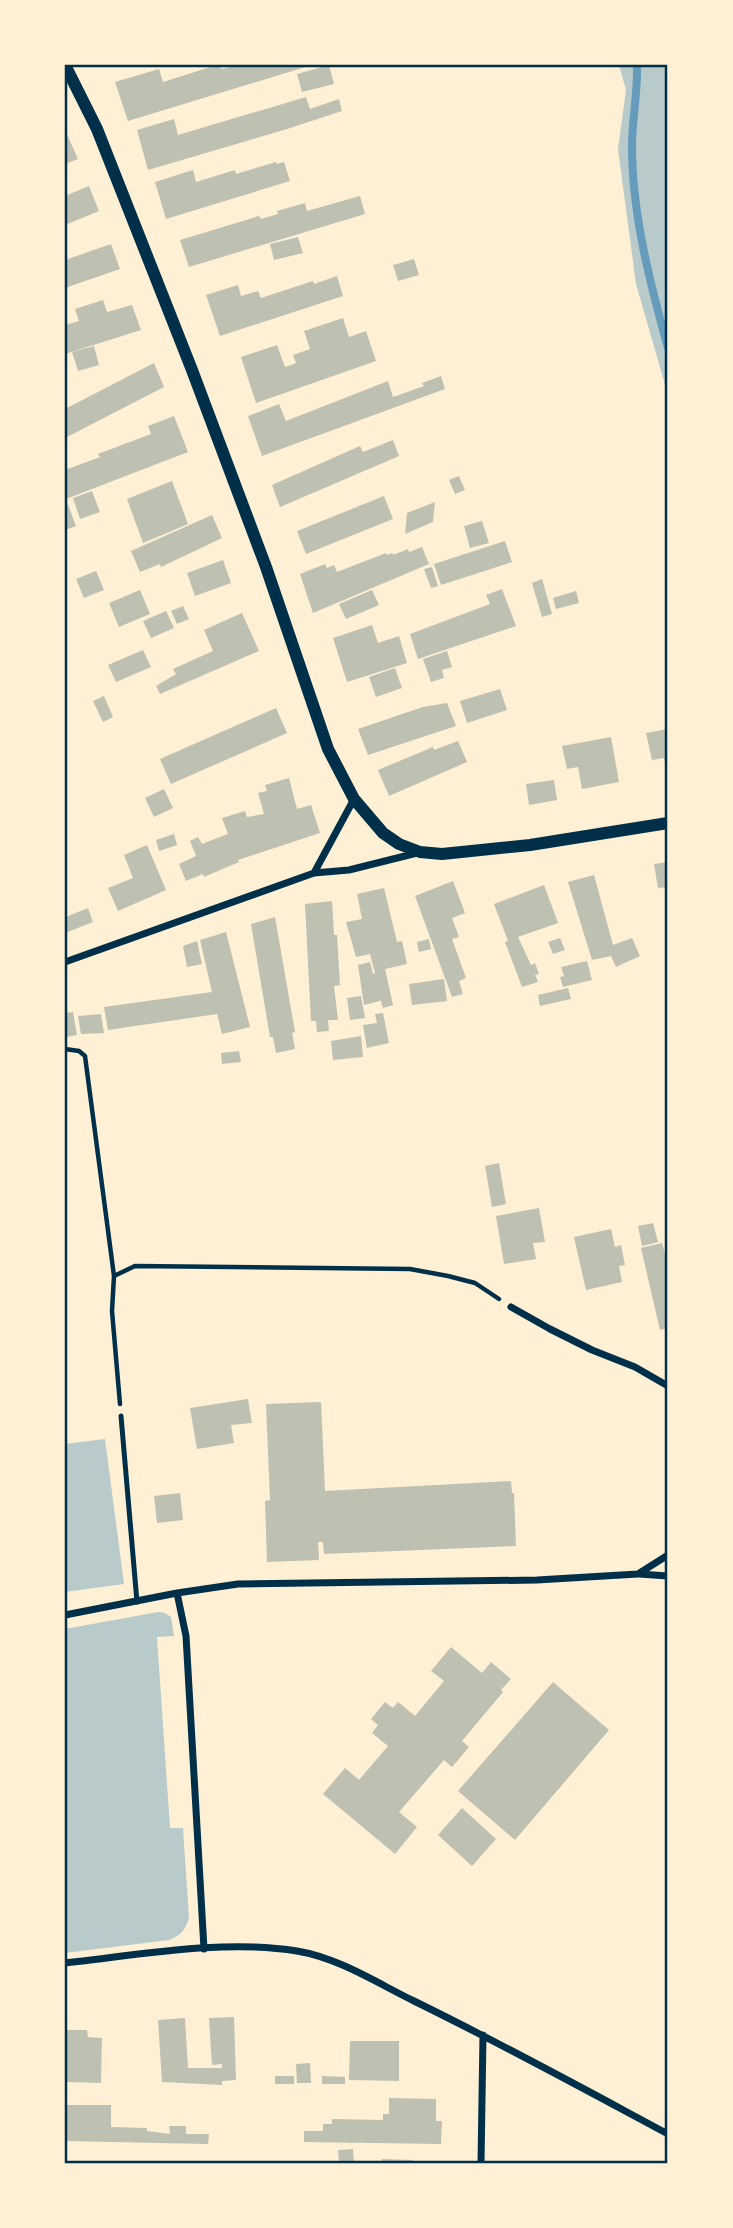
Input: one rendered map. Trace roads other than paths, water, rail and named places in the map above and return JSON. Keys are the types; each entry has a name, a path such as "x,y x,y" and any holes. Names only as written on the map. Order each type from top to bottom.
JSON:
{"street":[{"path":"65,65 97,129 177,332 266,567 328,749 354,799 383,833 399,844 420,852 442,854 530,845 668,823"},
{"path":"314,873 354,799"},
{"path":"65,962 314,873 349,870 420,852"},
{"path":"511,1307 592,1350 635,1367 668,1386"},
{"path":"638,1574 668,1555"},
{"path":"65,1615 238,1584 537,1580 638,1574 668,1576"},
{"path":"177,1593 186,1636 204,1948"},
{"path":"65,1963 204,1948 289,1950 338,1963 483,2035 668,2134"},
{"path":"481,2163 483,2035"}],"lane":[{"path":"121,1416 137,1602"}],"waterway":[{"path":"637,65 632,146 635,197 649,273 668,348"}]}
